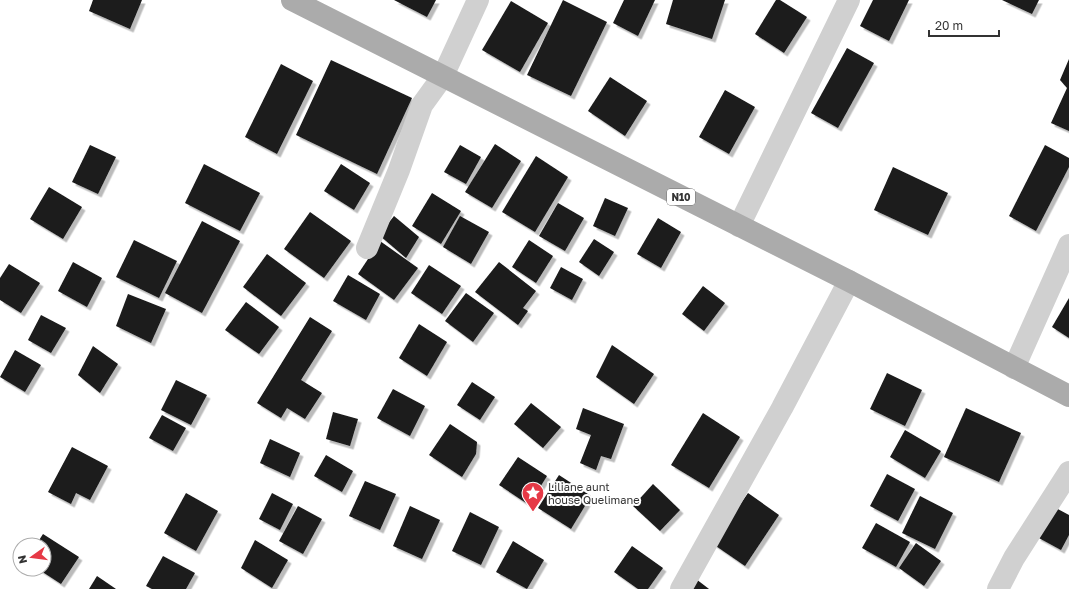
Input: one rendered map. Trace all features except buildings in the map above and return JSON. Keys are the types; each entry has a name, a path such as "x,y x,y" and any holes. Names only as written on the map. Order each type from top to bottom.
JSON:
{"main road":[{"name":"N10","path":"292,0 849,281 1069,396"}],"street":[{"path":"368,248 399,170 422,105 443,76 478,0"},
{"path":"739,226 849,0"},
{"path":"1014,368 1069,245"},
{"path":"681,589 782,408 849,281"},
{"path":"998,589 1014,558 1069,472"}],"place":[{"name":"Liliane aunt house Quelimane","path":"533,512"}]}
